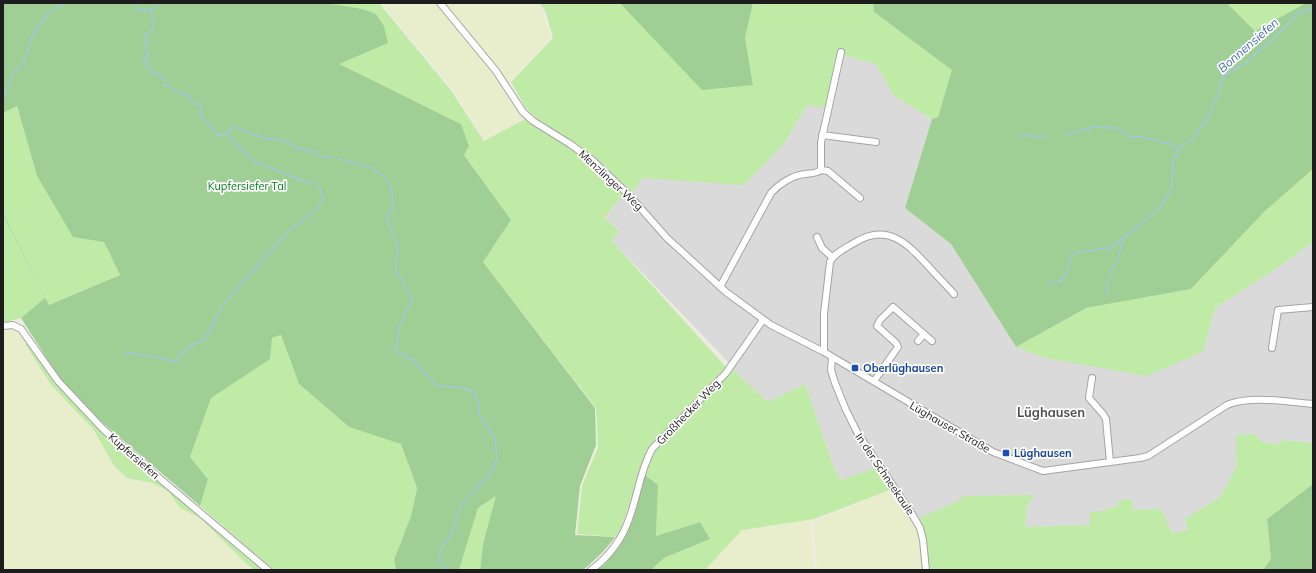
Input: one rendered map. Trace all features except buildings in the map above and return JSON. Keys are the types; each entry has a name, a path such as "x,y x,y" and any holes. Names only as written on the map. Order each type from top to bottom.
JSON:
{"street":[{"name":"Menzlinger Weg","path":"440,3 496,71 523,112 533,121 591,159 629,195 667,238 720,287"},
{"path":"821,170 822,135 841,52"},
{"path":"822,135 876,142"},
{"path":"720,287 771,193 782,184 799,175 818,173 821,170 828,171 860,198"},
{"path":"824,352 824,314 830,262 832,258 864,237 872,234 883,234 893,236 905,243 954,294"},
{"path":"817,237 822,248 832,258"},
{"name":"Lüghauser Straße","path":"720,287 763,320 824,352 987,449 1043,471 1148,456 1227,405 1235,402 1257,400 1313,404"},
{"path":"874,381 898,347 896,343 877,326 893,307 932,340"},
{"path":"1272,348 1278,310 1313,307"},
{"name":"Großhecker Weg","path":"591,570 602,562 616,546 623,535 646,459 652,449 726,373 763,320"},
{"name":"Kupfersiefen","path":"3,326 17,326 21,329 58,381 104,430 268,570"},
{"path":"918,341 924,334"},
{"name":"In der Schneekaule","path":"832,358 831,370 835,383 858,434 920,528 923,540 926,570"},
{"path":"1092,378 1089,398 1106,419 1110,462"}],"shaded area":[{"path":"838,54 876,64 894,96 932,119 905,208 951,244 1016,347 1046,358 1203,352 1215,308 1280,266 1313,242 1313,443 1281,440 1280,445 1261,442 1237,466 1220,497 1185,519 1189,530 1172,533 1161,509 1134,510 1132,499 1118,507 1106,508 1106,511 1091,525 1025,527 1027,505 1034,495 961,496 962,499 919,518 897,486 890,490 875,468 841,481 834,468 805,384 768,402 733,370 727,361 612,241 619,229 605,219 623,194 631,194 643,178 784,144"}],"green space":[{"name":"Kupfersiefer Tal","path":"3,3 326,3 363,9 376,14 384,26 388,43 339,64 461,124 469,146 464,155 511,220 483,262 595,408 596,445 580,486 575,535 615,537 604,551 583,570 480,570 483,544 496,496 478,508 459,570 396,570 394,560 411,516 417,488 401,444 349,427 299,384 281,335 272,338 270,359 211,398 190,457 208,479 200,506 90,412 60,379 21,318 45,298 3,213 49,305 120,275 104,242 73,237 37,176 17,106 3,113"},
{"path":"326,3 379,3 450,89 484,141 525,119 580,153 623,194 605,218 619,230 612,241 726,367 649,447 618,537 577,534 582,486 598,447 596,408 483,262 511,220 464,155 461,124 338,64 387,43 384,26 376,14 363,9"},
{"path":"381,3 536,3 542,11 551,38 502,89 524,118 485,140 452,89"},
{"path":"539,3 620,3 753,85 745,38 753,3 873,3 874,12 953,70 938,117 932,119 894,96 876,64 838,54 826,108 807,105 784,144 744,185 643,178 631,194 593,156 577,144 546,127 525,107 511,82 553,38 545,10"},
{"path":"620,3 753,3 745,38 753,85 702,90"},
{"path":"873,3 1227,3 1255,31 1304,4 1313,3 1313,169 1265,211 1191,289 1086,308 1016,347 951,244 905,208 932,119 938,117 952,70 874,12"},
{"path":"1227,3 1311,3 1304,4 1255,31"},
{"path":"17,106 37,176 73,236 104,242 120,275 49,305 3,213 3,113"},
{"path":"1313,169 1313,242 1280,266 1215,308 1203,352 1146,376 1046,358 1016,347 1086,308 1191,289 1265,211"},
{"path":"3,215 45,299 21,318 3,323"},
{"path":"7,328 17,330 25,339 52,386 93,429 115,467 127,478 153,483 169,492 180,508 199,517 253,570 3,570 3,329"},
{"path":"281,335 299,384 349,427 401,443 417,488 411,516 394,561 396,570 274,570 200,506 208,479 190,457 210,398 269,359 272,338"},
{"path":"28,342 57,383 86,415 120,448 201,515 263,570 252,569 199,517 180,508 169,492 153,483 127,478 115,467 93,429 52,386 25,344"},
{"path":"733,370 768,402 805,384 834,468 841,480 875,468 890,490 814,519 742,530 705,570 651,570 664,558 710,539 700,522 656,536 658,485 644,474 654,449 697,408"},
{"path":"1255,434 1261,442 1280,445 1281,440 1313,443 1313,484 1267,519 1271,559 1263,570 928,570 924,528 919,518 962,499 961,496 1035,495 1027,505 1025,527 1090,525 1090,512 1106,511 1106,508 1118,507 1118,501 1132,499 1134,510 1161,509 1172,533 1188,530 1185,519 1220,497 1237,466 1236,435"},
{"path":"644,474 658,485 656,536 700,522 710,539 664,558 651,570 596,570 604,565 618,548 633,516 636,498"},
{"path":"1313,484 1313,570 1263,570 1271,559 1267,519"},
{"path":"890,490 914,520 922,540 923,570 817,570 813,526 816,521"},
{"path":"497,495 483,544 480,570 459,570 478,508"},
{"path":"814,519 810,526 814,570 705,570 742,530"}],"waterway":[{"path":"3,100 12,76 24,62 33,34 47,15 65,3"},
{"path":"137,3 138,10 150,10"},
{"path":"158,3 151,10 154,19 152,32 145,33 144,35 148,41 145,46 149,56 144,58 144,61 154,74 163,78 165,85 170,86 175,91 187,95 193,103 200,105 202,109 200,115 219,136 234,127 266,139 283,140 297,148 314,151 321,156 333,158"},
{"name":"Bonnensiefen","path":"1047,284 1061,281 1067,273 1071,256 1078,252 1111,248 1160,208 1172,188 1173,161 1177,155 1178,149 1192,139 1210,115 1214,101 1218,96 1223,76 1244,64 1273,39 1298,13 1313,9"},
{"path":"1067,135 1093,127 1118,128 1131,137 1141,137 1168,143 1178,149"},
{"path":"226,133 236,145 254,161 303,181 314,183"},
{"path":"1020,135 1045,137"},
{"path":"338,159 369,167 383,175 391,188 393,210 386,217 398,246 396,270 412,300 400,324 396,351 413,360 436,385 464,388 473,392 479,403 478,413 495,439 497,458 494,468 461,506 450,537 441,549 438,561 448,570"},
{"path":"124,352 161,358 175,362 189,347 205,339 221,307 287,233 318,208 323,198 318,185"},
{"path":"1107,294 1107,283 1117,261 1124,239"}],"place":[{"name":"Oberlüghausen","path":"855,368"},
{"name":"Lüghausen","path":"1006,453"}],"district":[{"name":"Lüghausen","path":"1051,412"}]}
